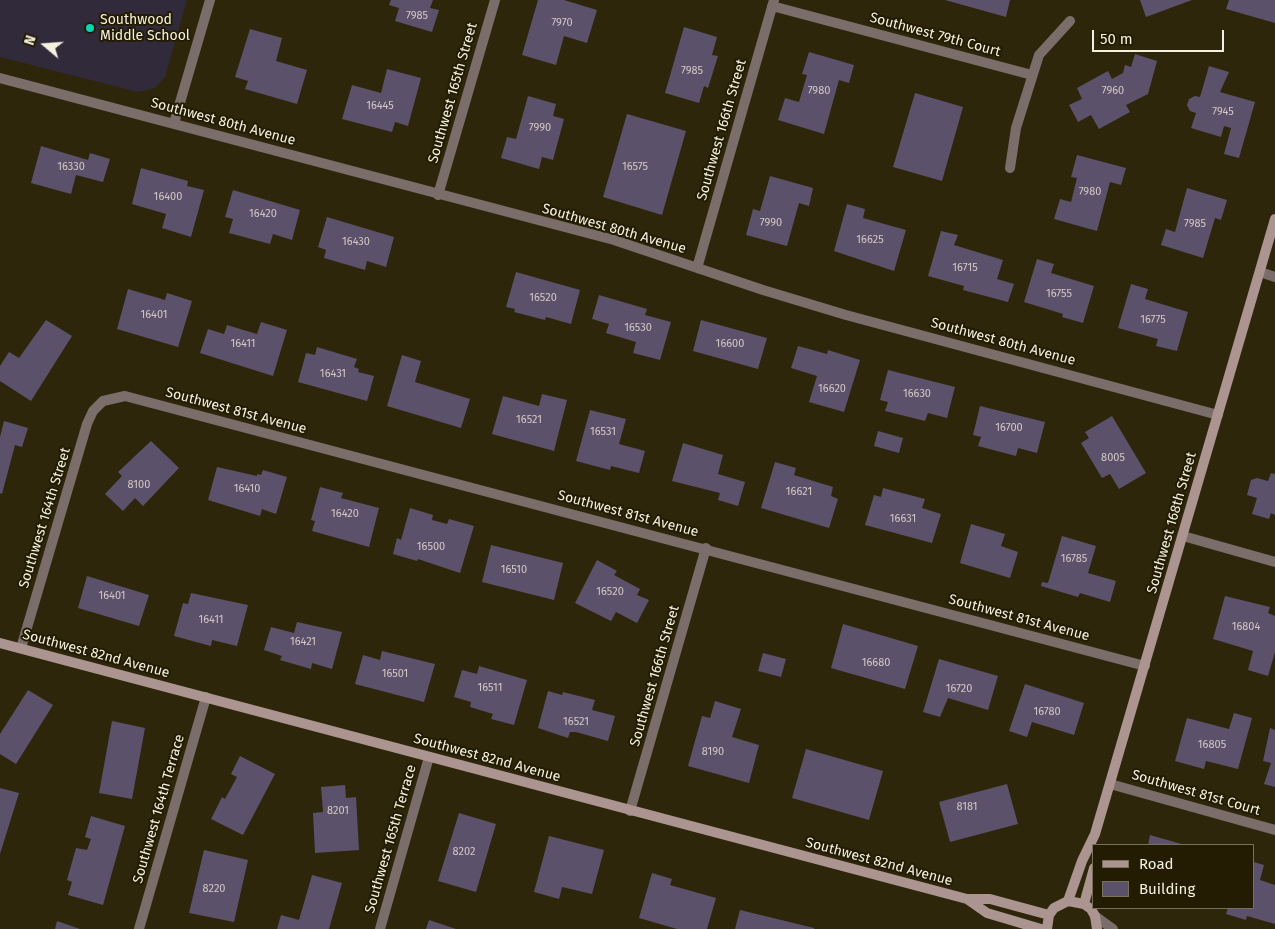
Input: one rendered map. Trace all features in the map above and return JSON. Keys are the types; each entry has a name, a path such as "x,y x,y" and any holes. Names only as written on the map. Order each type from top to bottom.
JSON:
{"street":[{"path":"174,123 210,0"},
{"name":"Southwest 165th Street","path":"438,195 495,0"},
{"name":"Southwest 79th Court","path":"773,3 1032,75"},
{"name":"Southwest 166th Street","path":"697,268 773,3"},
{"path":"1010,168 1016,128 1038,55 1070,21"},
{"name":"Southwest 80th Avenue","path":"0,78 614,240 846,315 1218,416"},
{"name":"Southwest 168th Street","path":"1068,901 1082,861 1095,834 1275,219"},
{"path":"1260,272 1275,277"},
{"name":"Southwest 81st Avenue","path":"103,401 125,396 706,548 1145,666"},
{"name":"Southwest 164th Street","path":"21,648 87,424 94,411 103,401"},
{"path":"1183,536 1275,562"},
{"name":"Southwest 166th Street","path":"630,811 706,548"},
{"name":"Southwest 82nd Avenue","path":"0,643 967,899 990,899 1049,914"},
{"name":"Southwest 164th Terrace","path":"139,929 206,698"},
{"name":"Southwest 165th Terrace","path":"380,929 429,757"},
{"name":"Southwest 81st Court","path":"1110,784 1275,830"},
{"name":"Southwest 168th Street","path":"1095,834 1096,844"},
{"path":"1084,904 1092,875"},
{"name":"Southwest 82nd Avenue","path":"967,899 987,913 1040,929"},
{"path":"1046,929 1049,914 1054,908 1068,901 1084,904 1095,916 1113,929"},
{"path":"1095,916 1097,929"}],"shaded area":[{"name":"Southwood Middle School","path":"0,0 187,0 165,77 155,88 138,92 0,57"}],"building":[{"path":"391,0 433,0 430,8 439,10 432,32 395,21 399,8 389,5"},
{"path":"538,0 564,0 597,10 587,43 564,36 556,65 522,55"},
{"path":"945,0 1010,0 1006,17"},
{"path":"1140,0 1192,0 1146,17"},
{"path":"1229,0 1275,0 1275,23 1226,9"},
{"path":"684,27 717,37 712,55 718,56 708,88 704,86 699,103 665,93"},
{"path":"250,29 282,38 276,61 307,70 297,104 245,89 248,81 235,77"},
{"path":"809,52 854,65 849,83 839,80 824,134 778,120 785,98 799,102 807,75 802,74"},
{"path":"1135,54 1157,61 1148,94 1126,105 1130,112 1099,129 1091,115 1078,122 1069,105 1082,99 1077,88 1108,71 1112,79 1123,73 1125,65 1131,67"},
{"path":"1209,66 1229,72 1220,92 1255,102 1239,158 1224,154 1231,128 1224,126 1221,137 1191,128 1196,113 1190,111 1187,105 1189,99 1195,96 1200,97"},
{"path":"387,69 421,78 408,126 395,122 392,132 342,119 352,85 381,93"},
{"path":"915,93 963,107 942,181 893,167"},
{"path":"528,96 556,104 553,116 564,119 553,160 542,157 539,169 501,158 507,137 516,139"},
{"path":"627,114 686,131 662,215 603,197"},
{"path":"41,146 88,160 90,153 110,159 103,182 76,175 71,194 31,183"},
{"path":"1077,155 1126,168 1121,185 1110,182 1097,231 1054,219 1060,199 1071,202 1077,178 1071,177"},
{"path":"141,168 188,181 187,186 204,190 191,237 162,228 166,214 132,204"},
{"path":"770,176 813,188 809,206 799,203 787,246 746,235 753,209 760,211"},
{"path":"1187,188 1227,200 1221,220 1215,218 1203,258 1161,245 1166,229 1175,232"},
{"path":"233,190 300,210 292,240 273,234 270,244 229,233 233,219 225,217"},
{"path":"847,204 865,209 863,218 906,230 894,271 834,251"},
{"path":"327,217 394,237 386,267 367,261 365,270 324,258 326,250 318,247"},
{"path":"941,231 958,235 954,245 1003,260 997,279 1014,284 1008,302 963,290 964,286 928,276"},
{"path":"1037,259 1054,264 1051,273 1094,286 1083,323 1062,317 1063,314 1024,302"},
{"path":"516,272 580,290 571,324 546,317 545,320 514,312 515,309 506,307"},
{"path":"1131,284 1148,289 1145,299 1188,312 1177,351 1156,346 1158,339 1118,328"},
{"path":"128,289 165,300 167,293 192,301 178,347 117,329"},
{"path":"599,295 647,309 645,315 671,322 660,360 633,353 636,342 606,333 609,324 592,319"},
{"path":"46,320 72,336 31,401 0,381 0,366 9,352 19,358"},
{"path":"701,320 767,338 758,369 693,351"},
{"path":"261,322 287,330 273,376 200,353 208,329 224,334 227,325 257,334"},
{"path":"798,346 827,354 828,350 860,360 844,412 809,402 817,376 791,368"},
{"path":"317,347 357,359 354,367 359,369 358,372 374,376 367,401 298,382 306,353 315,355"},
{"path":"402,355 421,361 415,382 470,399 461,428 387,406"},
{"path":"888,370 955,387 947,418 928,413 925,421 885,411 888,402 880,400"},
{"path":"542,394 567,400 554,451 492,434 503,396 539,406"},
{"path":"980,406 1045,422 1037,453 1018,448 1016,456 978,446 981,437 973,435"},
{"path":"590,410 626,419 619,444 645,451 639,473 611,466 610,470 576,461"},
{"path":"1112,416 1146,473 1119,489 1110,474 1102,478 1081,443 1089,438 1085,432"},
{"path":"4,421 28,428 22,447 15,445 2,494 0,493 0,437"},
{"path":"878,431 903,438 899,453 874,446"},
{"path":"151,441 179,468 143,506 135,498 123,511 105,494 122,476 118,472"},
{"path":"683,443 723,455 718,474 745,482 738,506 718,500 720,493 672,481"},
{"path":"775,462 796,468 794,475 833,487 831,496 838,499 829,528 761,508"},
{"path":"217,467 257,476 257,474 261,475 263,470 287,477 276,514 262,509 260,516 208,500"},
{"path":"1271,473 1275,474 1275,515 1271,513 1269,519 1252,514 1257,498 1247,495 1251,480 1257,478 1268,481"},
{"path":"320,487 343,493 341,498 379,508 369,547 312,531 315,521 311,520"},
{"path":"883,488 925,499 922,508 941,514 932,543 865,525 874,495 881,497"},
{"path":"410,508 433,515 432,520 447,524 449,519 474,526 460,573 418,559 417,561 393,554 397,538 401,540"},
{"path":"971,524 1005,534 1001,546 1018,552 1010,578 960,563"},
{"path":"1062,536 1096,546 1088,573 1116,581 1110,602 1080,593 1078,597 1041,586 1042,582 1048,583"},
{"path":"491,545 563,563 554,600 482,582"},
{"path":"597,560 617,571 614,575 640,589 637,595 649,600 637,623 616,612 611,621 575,603"},
{"path":"87,576 149,595 139,626 78,608"},
{"path":"191,593 248,605 237,646 212,640 211,646 174,636 183,603 188,604"},
{"path":"1225,596 1270,607 1268,613 1275,616 1275,652 1268,676 1248,670 1253,651 1213,639"},
{"path":"297,622 342,632 332,669 312,663 311,669 280,660 282,656 264,650 271,627 294,633"},
{"path":"843,624 918,646 905,689 831,668"},
{"path":"382,651 435,664 424,702 355,684 363,655 380,660"},
{"path":"763,653 786,659 781,677 758,671"},
{"path":"939,659 998,676 988,710 948,698 940,717 923,712"},
{"path":"479,666 527,680 514,725 491,719 493,714 470,707 471,702 454,697 462,670 477,674"},
{"path":"1025,684 1084,703 1074,735 1032,722 1027,737 1009,731"},
{"path":"28,690 53,705 16,764 0,754 0,734"},
{"path":"548,691 562,695 563,692 595,700 592,710 615,716 608,741 576,732 570,732 568,738 538,728"},
{"path":"715,701 741,709 732,737 759,745 749,783 688,766 702,716 710,718"},
{"path":"1234,713 1252,718 1238,769 1206,761 1204,769 1175,761 1187,718 1229,729"},
{"path":"112,721 145,728 132,799 99,793"},
{"path":"1270,728 1275,730 1275,787 1264,784 1271,763 1263,761"},
{"path":"806,749 883,771 869,820 792,798"},
{"path":"240,756 275,774 243,835 211,819 222,797 225,799 237,777 231,774"},
{"path":"1007,784 1018,824 950,842 939,802"},
{"path":"345,785 346,798 356,797 359,850 315,853 313,813 323,812 321,787"},
{"path":"0,788 19,793 0,854"},
{"path":"459,813 496,824 476,892 438,881"},
{"path":"91,816 125,826 103,905 68,895 72,882 67,880 76,848 87,850 91,839 85,837"},
{"path":"1150,835 1182,844 1148,844"},
{"path":"549,836 604,850 592,894 562,887 559,899 534,892"},
{"path":"204,850 248,860 234,922 189,913"},
{"path":"1255,862 1264,865 1260,880 1275,885 1275,924 1247,916 1246,920 1226,914 1228,909 1255,909"},
{"path":"652,873 672,879 670,885 716,898 707,929 677,929 639,918"},
{"path":"312,875 342,883 329,929 277,929 281,915 299,920"},
{"path":"740,910 814,928 814,929 735,929"},
{"path":"429,920 456,929 426,929"},
{"path":"57,921 80,929 55,929"}],"place":[{"name":"Southwood Middle School","path":"90,28"}]}
